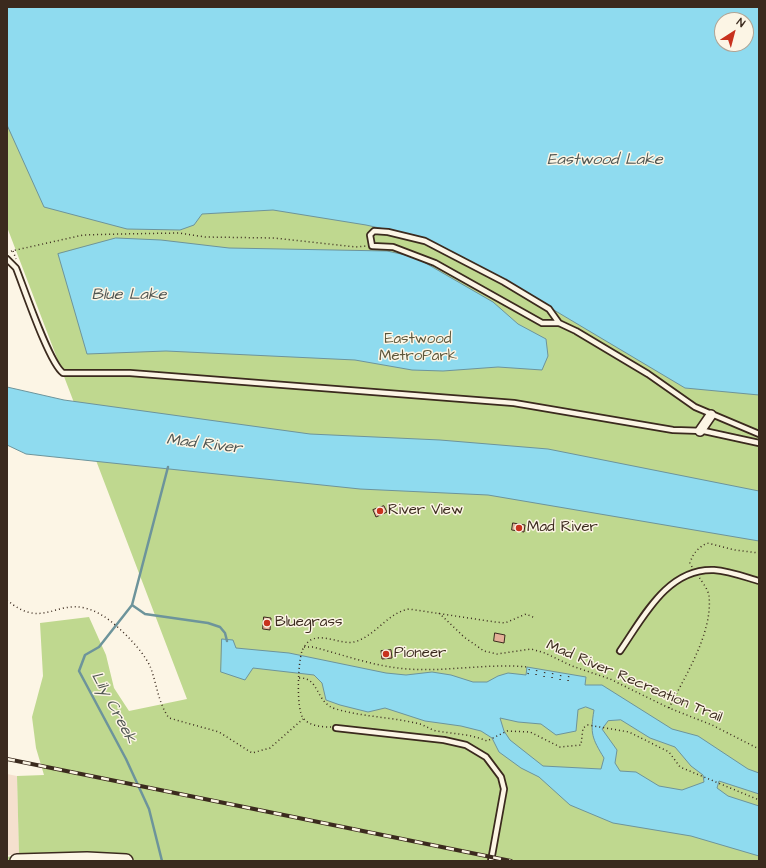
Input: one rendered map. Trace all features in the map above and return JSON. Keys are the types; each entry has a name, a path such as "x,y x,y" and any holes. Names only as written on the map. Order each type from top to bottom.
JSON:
{"main road":[{"path":"17,861 87,859 126,861"}],"street":[{"path":"700,431 711,415"}],"lane":[{"path":"559,323 549,309 504,282 425,241 388,232 374,231 370,235 372,246 393,247 412,253 435,263 542,323 559,323 576,331 648,374 695,407 759,434"},
{"path":"7,259 16,268 50,353 57,367 63,373 107,372 193,377 514,403 673,430 700,431 759,443"},
{"path":"620,651 658,597 678,580 695,572 715,570 759,581"},
{"path":"336,728 444,740 466,745 486,757 502,777 504,789 492,861"}],"path":[{"path":"7,252 83,235 119,234 180,233 206,238 274,238 356,247 372,246"},
{"path":"13,251 18,266"},
{"path":"668,708 699,648 708,618 709,595 690,563 692,557 698,548 707,543 735,550 759,553"},
{"path":"7,600 17,609 31,614 49,613 70,608 84,608 100,613 127,636 150,665 161,704 169,718 219,732 252,753 270,748 303,719"},
{"path":"336,728 311,724 303,719 299,708 299,676 302,650 309,642 319,638 345,643 361,640 402,610 409,609 506,623 526,614 536,618"},
{"name":"Mad River Recreation Trail","path":"439,613 464,638 484,651 497,654 531,649 545,653 572,666 610,679 668,708 712,725 759,749"},
{"path":"304,647 313,647 370,662 407,669 453,670 507,665 528,667 528,674"},
{"path":"536,675 537,668"},
{"path":"544,677 545,670"},
{"path":"552,678 553,671"},
{"path":"560,680 561,672"},
{"path":"568,681 569,674"},
{"path":"299,676 315,684 319,696 330,707 352,714 421,724 434,730 476,737 487,741 507,731 530,732 560,747 581,745 583,728 588,725 629,732 669,752 680,767 702,778 759,800"}],"shaded area":[{"path":"7,774 17,776 19,855 7,855"}],"green space":[{"name":"Eastwood MetroPark","path":"7,7 759,7 759,861 7,861 7,857 19,855 17,776 44,775 36,748 32,717 43,676 40,623 89,617 106,655 114,688 129,711 187,699 7,227"}],"water":[{"name":"Eastwood Lake","path":"7,7 759,7 759,395 685,388 490,272 425,238 366,225 273,210 202,214 194,225 180,230 127,229 44,207 7,125"},
{"name":"Blue Lake","path":"116,238 161,240 229,248 387,251 415,257 493,302 518,324 546,339 548,356 542,370 498,367 443,371 412,370 355,360 166,351 87,354 58,254"},
{"path":"7,387 64,400 310,434 440,440 548,449 759,491 759,541 488,495 360,489 26,454 7,445"},
{"path":"222,639 233,640 236,648 289,653 386,673 406,675 432,672 451,675 473,682 487,682 508,673 526,675 527,667 586,677 585,685 602,685 672,729 698,736 748,769 759,773 759,794 719,781 717,788 728,796 759,806 759,856 691,836 613,823 570,805 539,777 521,768 499,752 492,738 481,731 461,726 425,721 385,708 368,712 340,705 326,700 322,683 314,675 253,668 245,680 221,672","holes":["586,707 594,710 592,730 593,736 604,758 601,769 543,766 510,740 504,731 500,718 518,722 541,724 556,735 576,731 578,710","621,720 650,738 675,747 691,766 703,775 704,782 682,790 659,786 636,772 620,771 615,763 617,750 602,729 608,721"]}],"building":[{"name":"River View","path":"384,506 387,512 376,517 373,510"},
{"name":"Mad River","path":"513,523 525,525 524,532 512,530"},
{"name":"Bluegrass","path":"264,617 271,618 270,630 263,629"},
{"path":"495,633 505,635 504,643 494,641"},
{"name":"Pioneer","path":"391,650 392,658 382,659 381,651"}],"waterway":[{"name":"Lily Creek","path":"162,861 149,809 126,759 79,671 85,655 99,647 132,605 168,467"},
{"path":"132,605 145,614 208,623 220,627 225,633 227,641"}],"railway":[{"path":"7,759 511,861"}],"place":[{"name":"River View","path":"380,511"},
{"name":"Mad River","path":"519,528"},
{"name":"Bluegrass","path":"267,623"},
{"name":"Pioneer","path":"386,654"}]}
